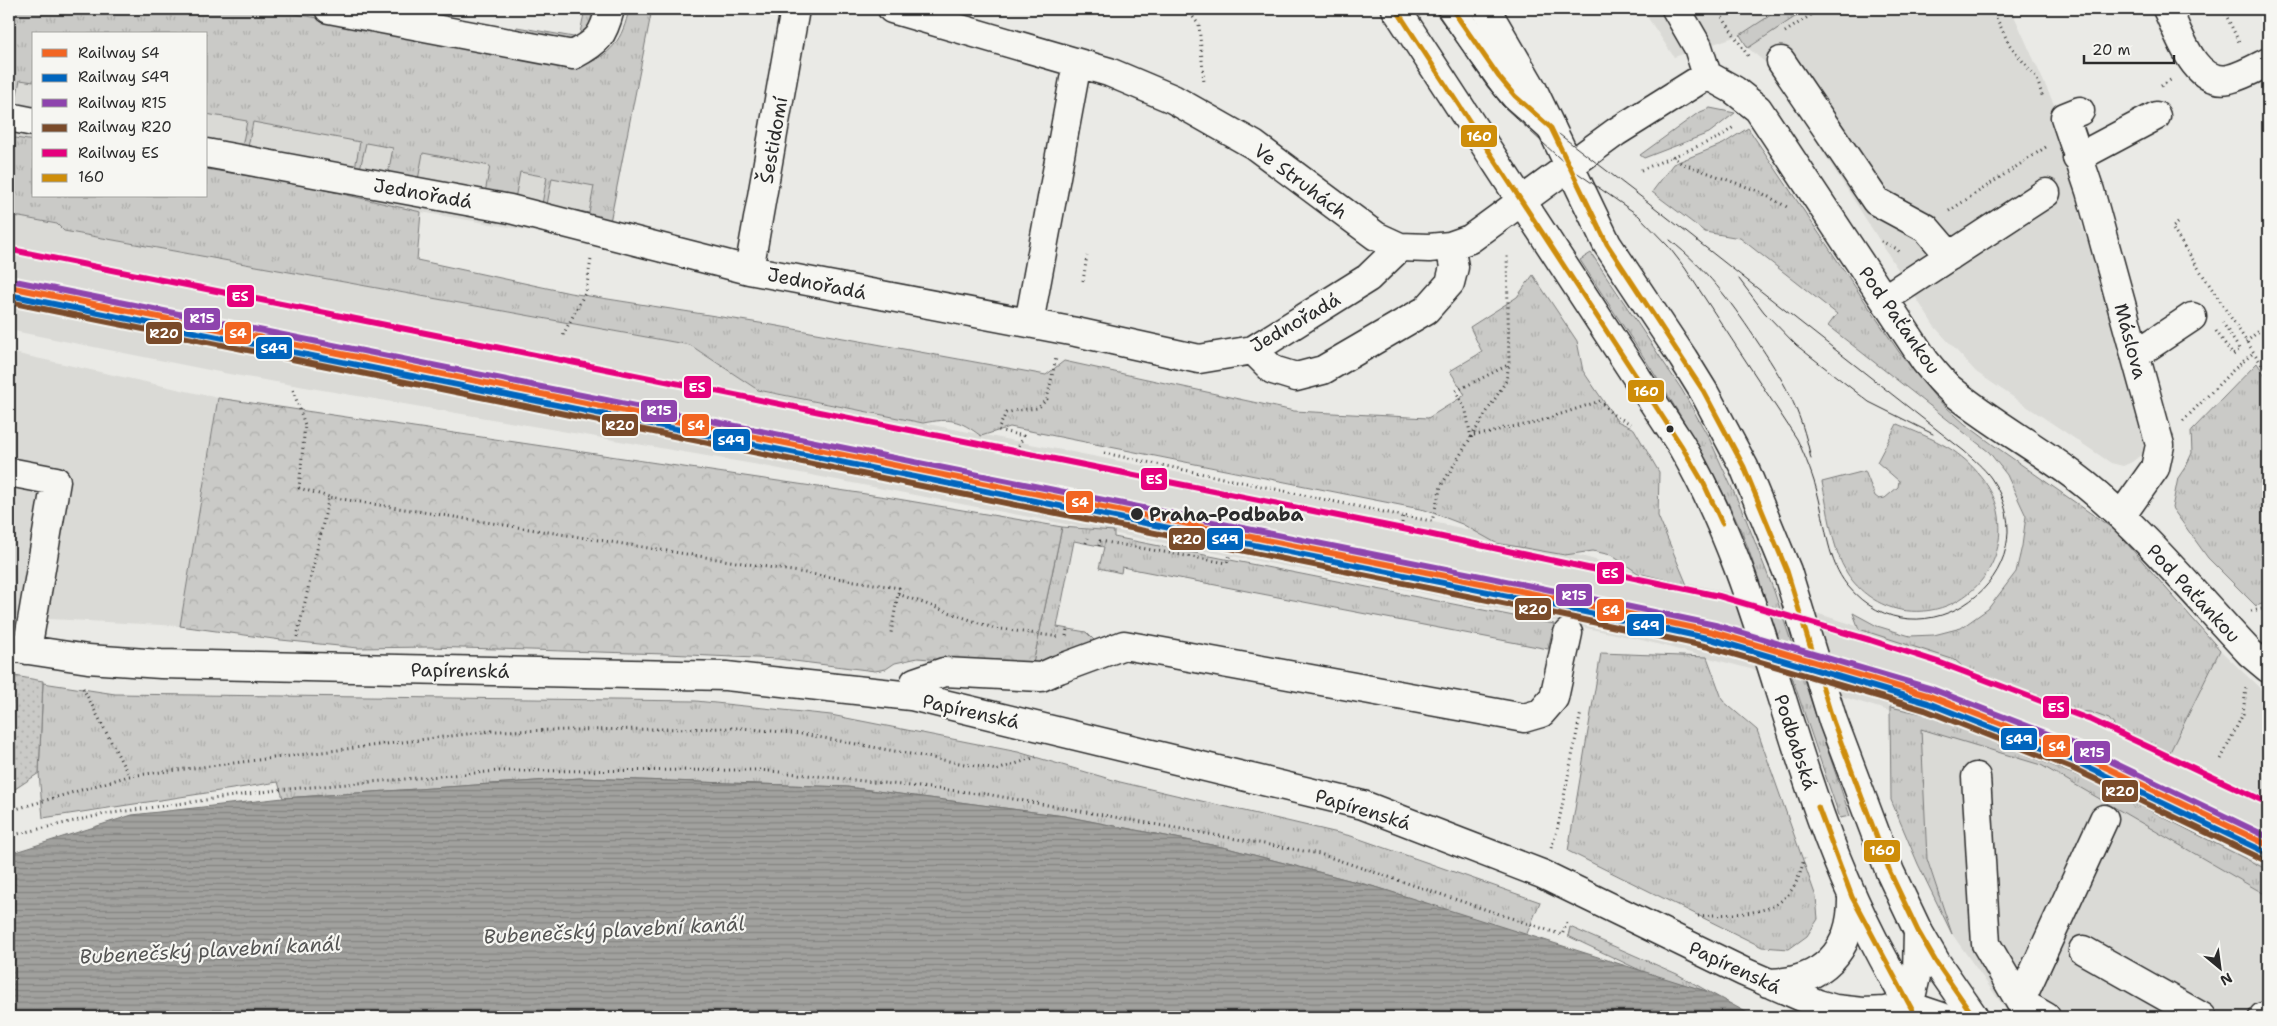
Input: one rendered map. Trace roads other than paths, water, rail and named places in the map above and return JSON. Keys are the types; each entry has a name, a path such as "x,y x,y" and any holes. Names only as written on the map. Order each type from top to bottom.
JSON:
{"street":[{"path":"329,9 573,55 594,44 605,31 610,9"},
{"name":"Šestidomí","path":"749,270 795,9"},
{"name":"Ve Struhách","path":"892,9 920,12 1109,72 1164,96 1254,144 1376,236 1400,247 1429,248 1450,246 1470,240 1569,166"},
{"name":"Podbabská","path":"1396,9 1682,445 1704,484 1724,529 1744,583 1813,795 1852,897 1912,1012"},
{"path":"1452,9 1515,96 1551,128"},
{"path":"1486,9 1532,88 1607,244 1704,392 1744,467 1787,571 1833,721 1890,872 1918,931 1940,969 1974,1017"},
{"path":"1569,166 1616,132 1707,75 1698,47 1676,9"},
{"path":"2167,9 2194,66 2210,78 2227,80 2268,62"},
{"path":"1781,61 1876,201 1926,228 1950,256"},
{"path":"1028,323 1077,62"},
{"name":"Pod Paťankou","path":"1707,75 1734,90 1758,109 1924,361 1949,388 1978,411 2043,453 2086,485 2121,516 2262,654"},
{"name":"Máslova","path":"2080,111 2065,116 2077,158 2090,191 2160,445 2155,468 2121,516"},
{"path":"2077,158 2156,116"},
{"path":"9,117 32,122"},
{"name":"Jednořadá","path":"208,153 510,209 749,270 1028,323 1199,359 1253,350 1368,278 1400,247"},
{"path":"1884,299 2046,193"},
{"path":"1253,350 1273,370 1296,377 1322,370 1426,310 1450,283 1454,268 1450,246"},
{"path":"2135,355 2192,317"},
{"path":"9,472 56,481 18,649"},
{"name":"Papírenská","path":"911,696 915,682 944,672 1041,678 1060,668 1124,645 1524,718 1542,713 1554,698 1568,633"},
{"name":"Papírenská","path":"18,649 88,659 161,664 726,676 911,696 1362,805 1542,874 1779,988 1836,1009 1856,1012 1912,1012"},
{"path":"1976,778 1986,944 2020,1002 2046,1017"},
{"path":"2020,1002 2104,819"},
{"path":"1779,988 1784,983 1801,979 1817,971 1841,947 1849,931 1852,897"},
{"path":"1918,931 1917,972 1912,1012 1942,1017"},
{"path":"2083,950 2202,1017"},
{"name":"Papírenská","path":"1779,988 1825,1017"},
{"path":"2263,1017 2268,1016"}],"water":[{"name":"Bubenečský plavební kanál","path":"580,778 847,787 1064,816 1227,848 1379,888 1709,992 1755,1017 702,1017 664,1011 379,1017 9,1017 9,854 132,815 283,798"}],"tram line":[{"path":"1433,9 1502,105 1569,167 1638,215 1668,246 1685,268 1797,439 1815,483 1832,555 1847,585 1877,610 1909,619 1941,615 1970,600 1993,577 2006,548 2006,514 1991,478 1985,471 1964,451 1551,128"},
{"path":"1670,240 1696,263 1717,286 1765,353 1790,395 1802,424 1811,459"},
{"path":"1739,279 1764,312 1796,345 1869,402 1933,434"}],"rail line":[{"name":"ES","path":"12,250 1428,534 1719,596 1938,662 2091,720 2268,803"},
{"name":"R15","path":"10,280 1541,588 1715,625 1932,689 2081,747 2268,837"},
{"name":"S4","path":"9,287 1540,595 1713,632 1930,696 2078,754 2268,845"},
{"name":"S49","path":"9,295 1538,602 1711,639 1928,703 2075,761 2265,852"},
{"name":"R20","path":"9,302 1537,610 1709,647 1925,710 2072,768 2262,859"}],"place":[{"name":"Praha-Podbaba","path":"1137,514"}]}
